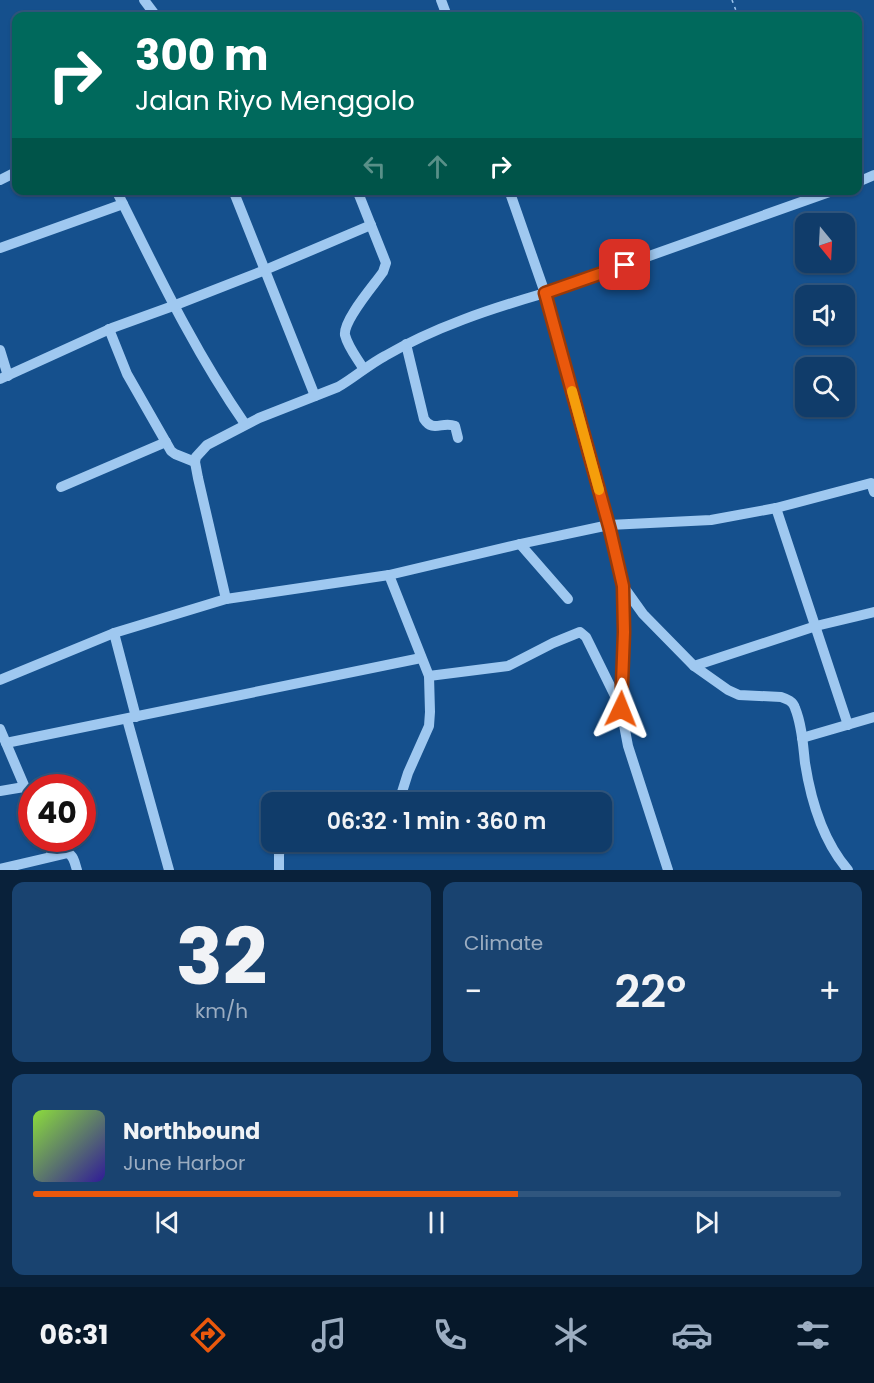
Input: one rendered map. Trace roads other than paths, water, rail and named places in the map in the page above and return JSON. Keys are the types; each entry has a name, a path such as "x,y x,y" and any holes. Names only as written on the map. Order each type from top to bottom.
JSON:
{"street":[{"path":"118,195 173,306 227,398 245,424"},
{"path":"235,195 315,396"},
{"path":"359,195 385,259 385,269 350,317 345,330 348,344 363,368"},
{"path":"511,195 545,293 611,532 623,586 622,721 668,870"},
{"path":"225,594 195,462 198,454 207,446 245,424 347,382 363,368 444,326 545,293 821,195"},
{"path":"0,248 123,204"},
{"path":"0,350 4,377 109,329 266,270 371,225"},
{"path":"109,329 127,374 173,453 195,462"},
{"path":"406,344 424,419 431,426 449,424 455,426 458,438"},
{"path":"61,487 166,442"},
{"path":"0,680 114,633 225,594 390,577 520,544 711,520 776,508 873,485"},
{"path":"776,508 848,725"},
{"path":"520,544 568,599"},
{"path":"390,577 429,676 429,726 402,792"},
{"path":"623,586 643,614 694,666 734,693 787,698 794,704 802,738 808,782 817,816 828,842 848,870"},
{"path":"694,666 816,626 874,612"},
{"path":"429,676 508,666 552,643 580,632 586,637 621,707"},
{"path":"114,633 131,718 169,870"},
{"path":"6,743 421,658"},
{"path":"802,738 874,717"},
{"path":"0,729 19,774"},
{"path":"0,791 18,788"},
{"path":"51,852 53,856"},
{"path":"279,870 280,852"},
{"path":"0,869 70,854 77,870"}]}
